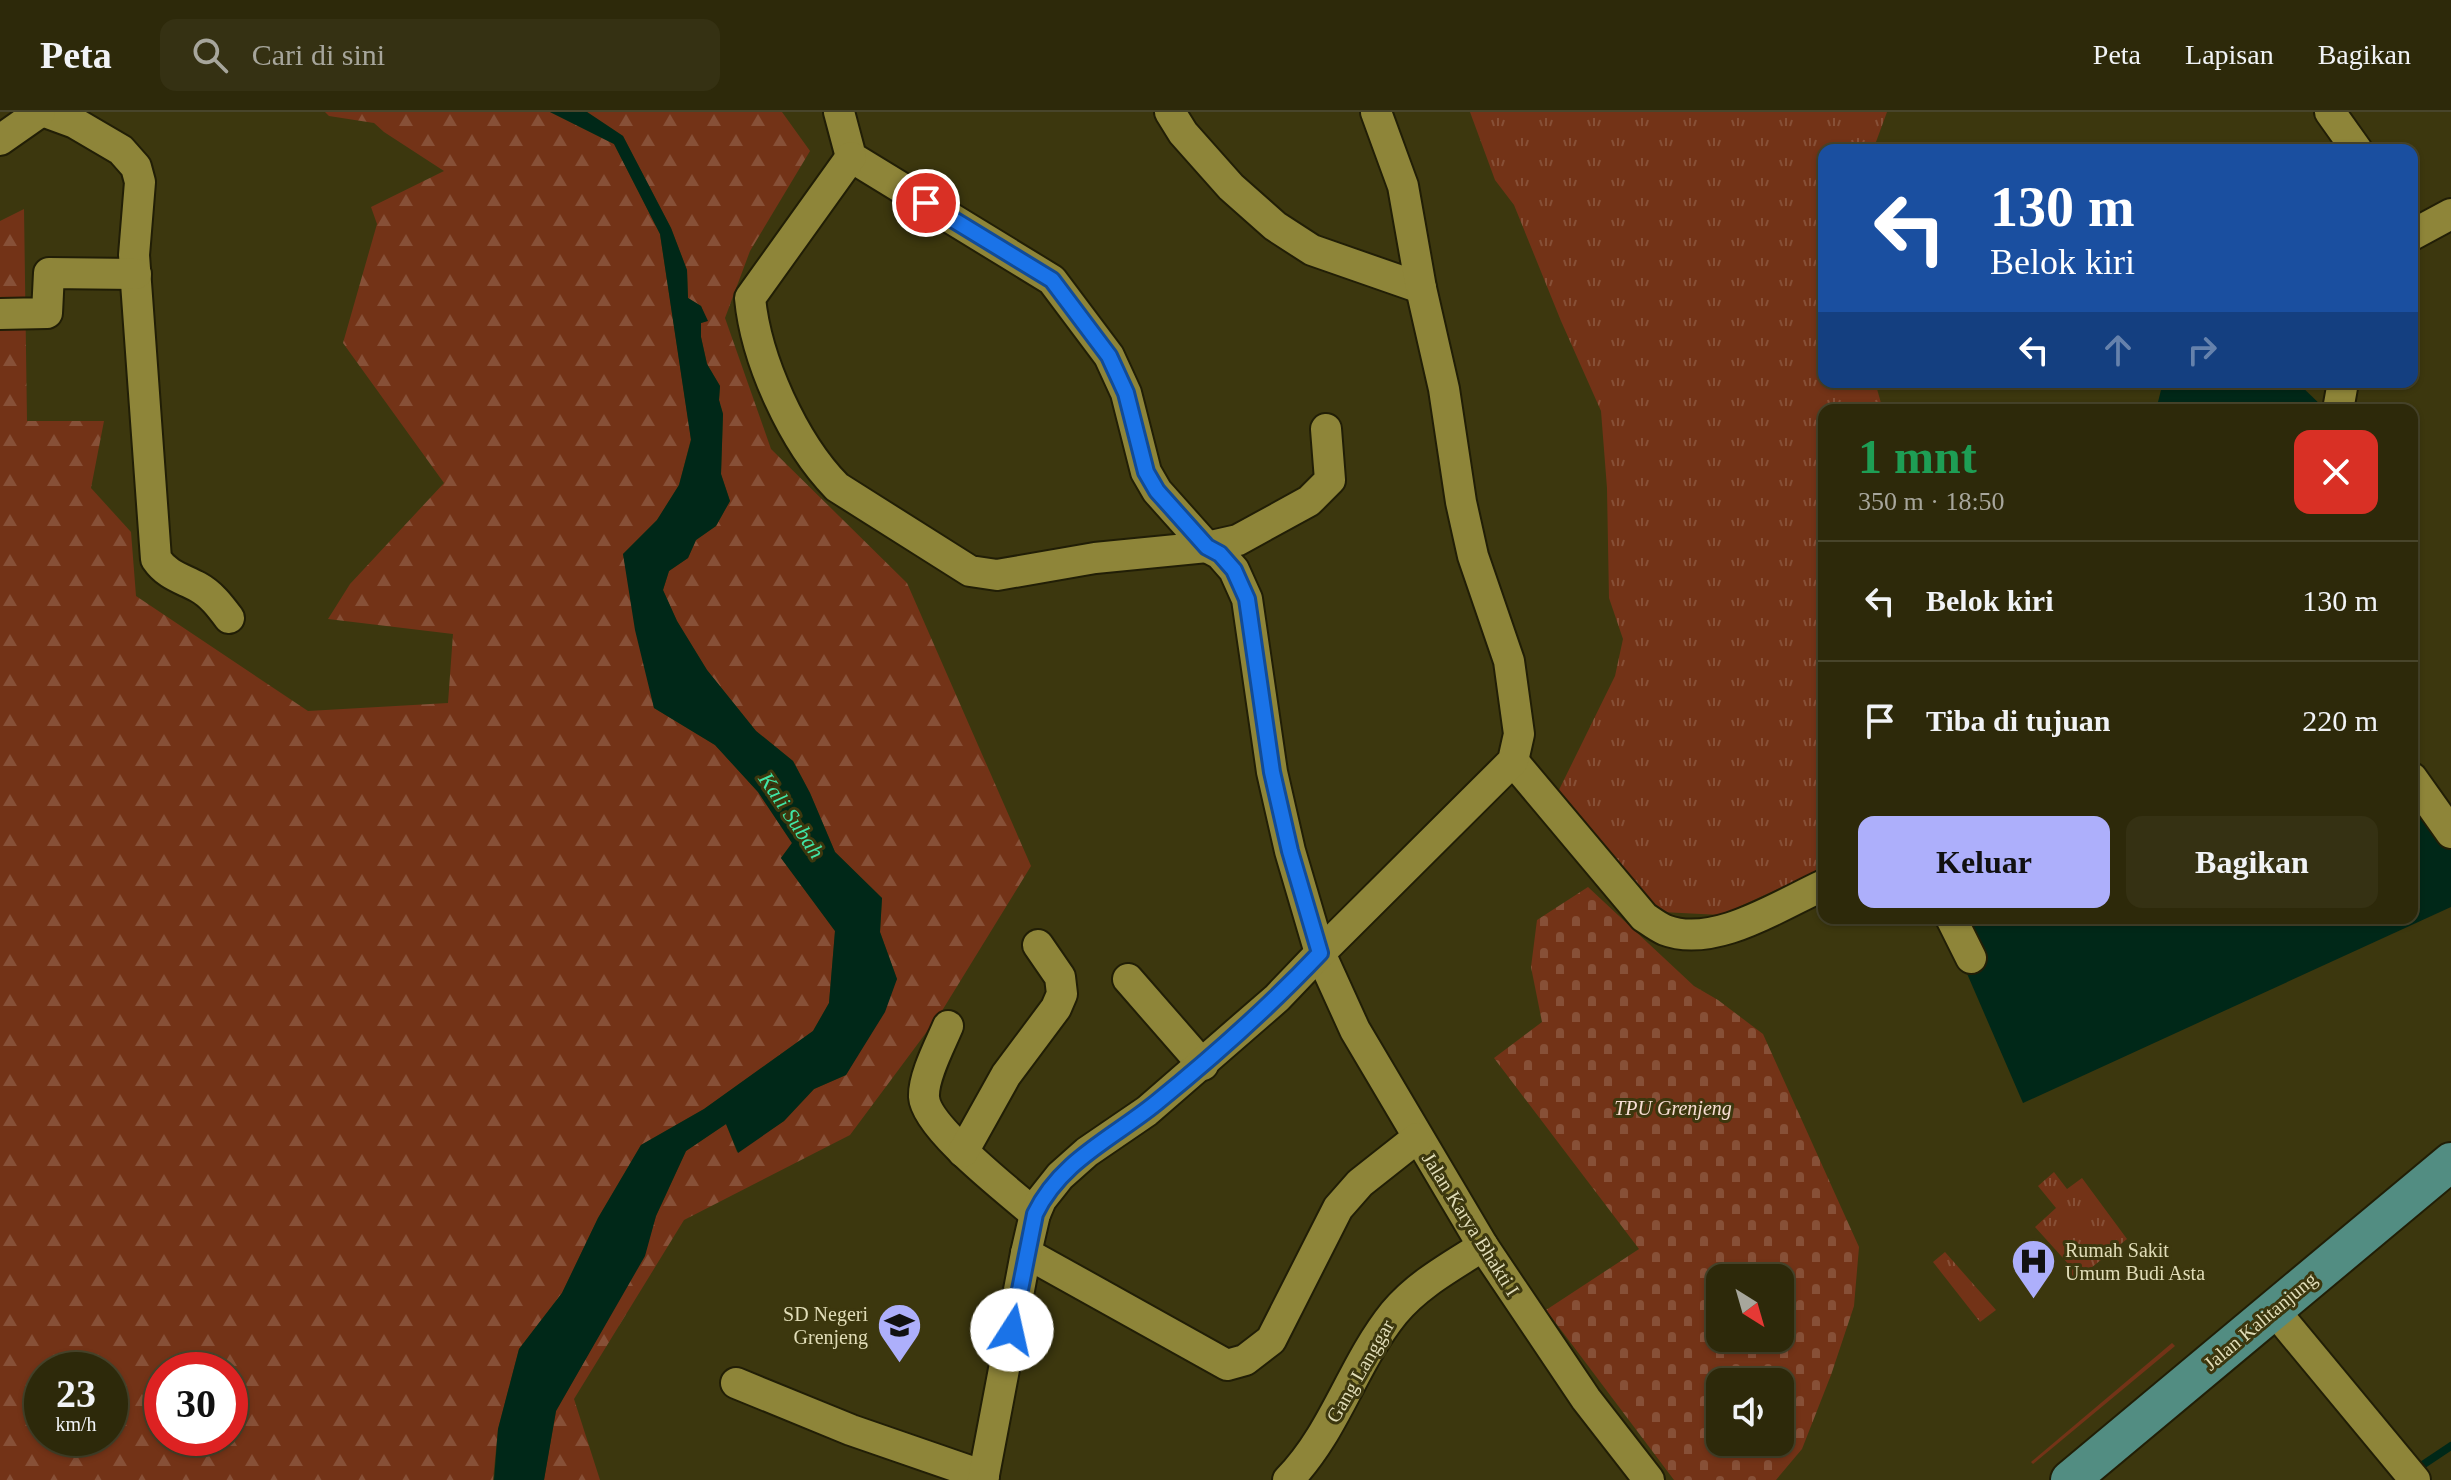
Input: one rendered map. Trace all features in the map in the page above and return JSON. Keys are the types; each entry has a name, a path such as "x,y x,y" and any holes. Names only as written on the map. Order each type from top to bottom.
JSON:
{"main road":[{"name":"Jalan Kalitanjung","path":"2070,1480 2451,1162"}],"street":[{"path":"0,140 42,112 75,123 121,150 136,167 140,182 134,255 156,559 172,576 208,595 229,618"},
{"path":"839,112 851,157 750,298 752,321 761,353 787,413 823,472 837,487 970,571 997,575 1095,558 1207,547 1238,540 1278,520 1322,490 1330,480 1326,429"},
{"path":"1170,112 1183,133 1231,187 1275,226 1312,250 1421,288"},
{"path":"736,1383 851,1430 983,1478 1026,1253 1041,1200 1060,1176 1087,1152 1147,1111 1277,998 1513,761 1519,734 1509,661 1473,556 1461,502 1444,389 1421,288 1403,186 1376,112"},
{"path":"2330,112 2353,144"},
{"name":"Jalan Karya Bhakti I","path":"851,157 1052,280 1109,356 1126,393 1146,472 1157,491 1207,547 1220,554 1234,570 1247,599 1272,772 1290,851 1320,953 1355,1030 1483,1246 1586,1399 1649,1480"},
{"path":"2418,232 2451,214"},
{"path":"0,314 47,313 49,273 136,274"},
{"path":"1513,761 1644,917 1666,930 1692,934 1725,931 1818,888"},
{"path":"2418,786 2451,833"},
{"path":"1954,924 1971,958"},
{"path":"963,1152 1006,1075 1056,1008 1062,994 1060,977 1038,945"},
{"path":"1128,979 1203,1065"},
{"path":"948,1026 924,1086 924,1100 929,1111 963,1152 1035,1214"},
{"path":"1026,1253 1227,1365 1245,1360 1271,1340 1338,1208 1360,1183 1417,1138"},
{"name":"Gang Langgar","path":"1288,1480 1319,1442 1348,1385 1396,1310 1417,1289 1483,1246"},
{"path":"2274,1310 2410,1474"}],"green space":[{"path":"325,112 550,112 614,144 660,234 691,439 679,485 657,520 623,554 654,708 715,745 758,792 792,843 781,858 835,931 829,1003 813,1031 704,1109 641,1145 598,1218 562,1293 519,1349 498,1429 493,1480 0,1480 0,221 24,209 27,421 104,421 91,488 131,532 136,596 308,711 448,703 453,634 328,619 350,584 444,483 343,343 377,224 371,207 444,171 374,123 329,116"},
{"path":"587,112 782,112 810,151 750,251 725,318 771,449 907,583 1031,866 940,1014 850,1135 684,1220 574,1399 600,1480 544,1480 556,1411 644,1256 656,1216 686,1151 726,1124 737,1152 784,1121 814,1089 846,1075 897,979 880,932 882,898 835,852 793,761 756,731 707,670 677,621 663,590 669,571 688,558 696,540 716,526 730,501 721,474 723,414 719,400 720,386 707,364 701,337 701,323 707,321 701,306 688,298 687,270 671,228 623,136"},
{"path":"1470,112 1887,112 1875,144 1818,144 1818,388 1877,388 1881,404 1818,404 1818,871 1721,915 1662,912 1638,890 1556,796 1615,676 1623,639 1609,598 1607,488 1601,411 1514,205 1495,180"},
{"name":"TPU Grenjeng","path":"1588,887 1694,986 1763,1034 1859,1247 1854,1306 1831,1375 1802,1449 1776,1480 1674,1480 1546,1310 1639,1249 1494,1058 1542,1022 1531,967 1537,920"},
{"path":"2054,1172 2067,1189 2082,1178 2127,1239 2076,1280 2069,1272 2072,1268 2035,1227 2056,1208 2038,1186"},
{"path":"1945,1252 1996,1310 1980,1322 1933,1262"},
{"path":"2172,1343 2175,1346 2033,1464 2031,1462"}],"water":[{"name":"Kali Subah","path":"550,112 587,112 623,136 671,228 687,270 688,298 701,306 708,321 701,323 701,337 707,364 720,386 719,400 723,414 721,474 730,501 716,526 696,540 688,558 669,571 663,590 677,621 707,670 756,731 793,761 835,852 882,898 880,932 897,979 885,1012 846,1075 814,1089 784,1121 738,1153 726,1124 686,1151 656,1216 645,1256 556,1411 544,1480 494,1480 498,1429 519,1349 562,1293 598,1218 641,1145 704,1109 813,1031 829,1003 835,931 781,858 792,843 758,792 715,745 654,708 635,630 623,554 657,520 679,485 691,440 660,234 614,144"},
{"path":"2162,388 2303,388 2320,404 2158,404"},
{"path":"2418,801 2451,843 2451,907 2418,922"},
{"path":"1961,924 2414,924 2023,1103 1962,962"}],"waterway":[{"path":"2415,1470 2451,1446"}],"place":[{"name":"Rumah Sakit Umum Budi Asta","path":"2034,1301"},
{"name":"SD Negeri Grenjeng","path":"899,1365"}],"route":[{"path":"926,203 1052,280 1109,356 1126,393 1146,472 1157,491 1207,547 1220,554 1234,570 1247,599 1272,772 1290,851 1320,953 1277,998 1203,1065 1147,1111 1087,1152 1060,1176 1041,1200 1035,1214 1012,1330"}]}
